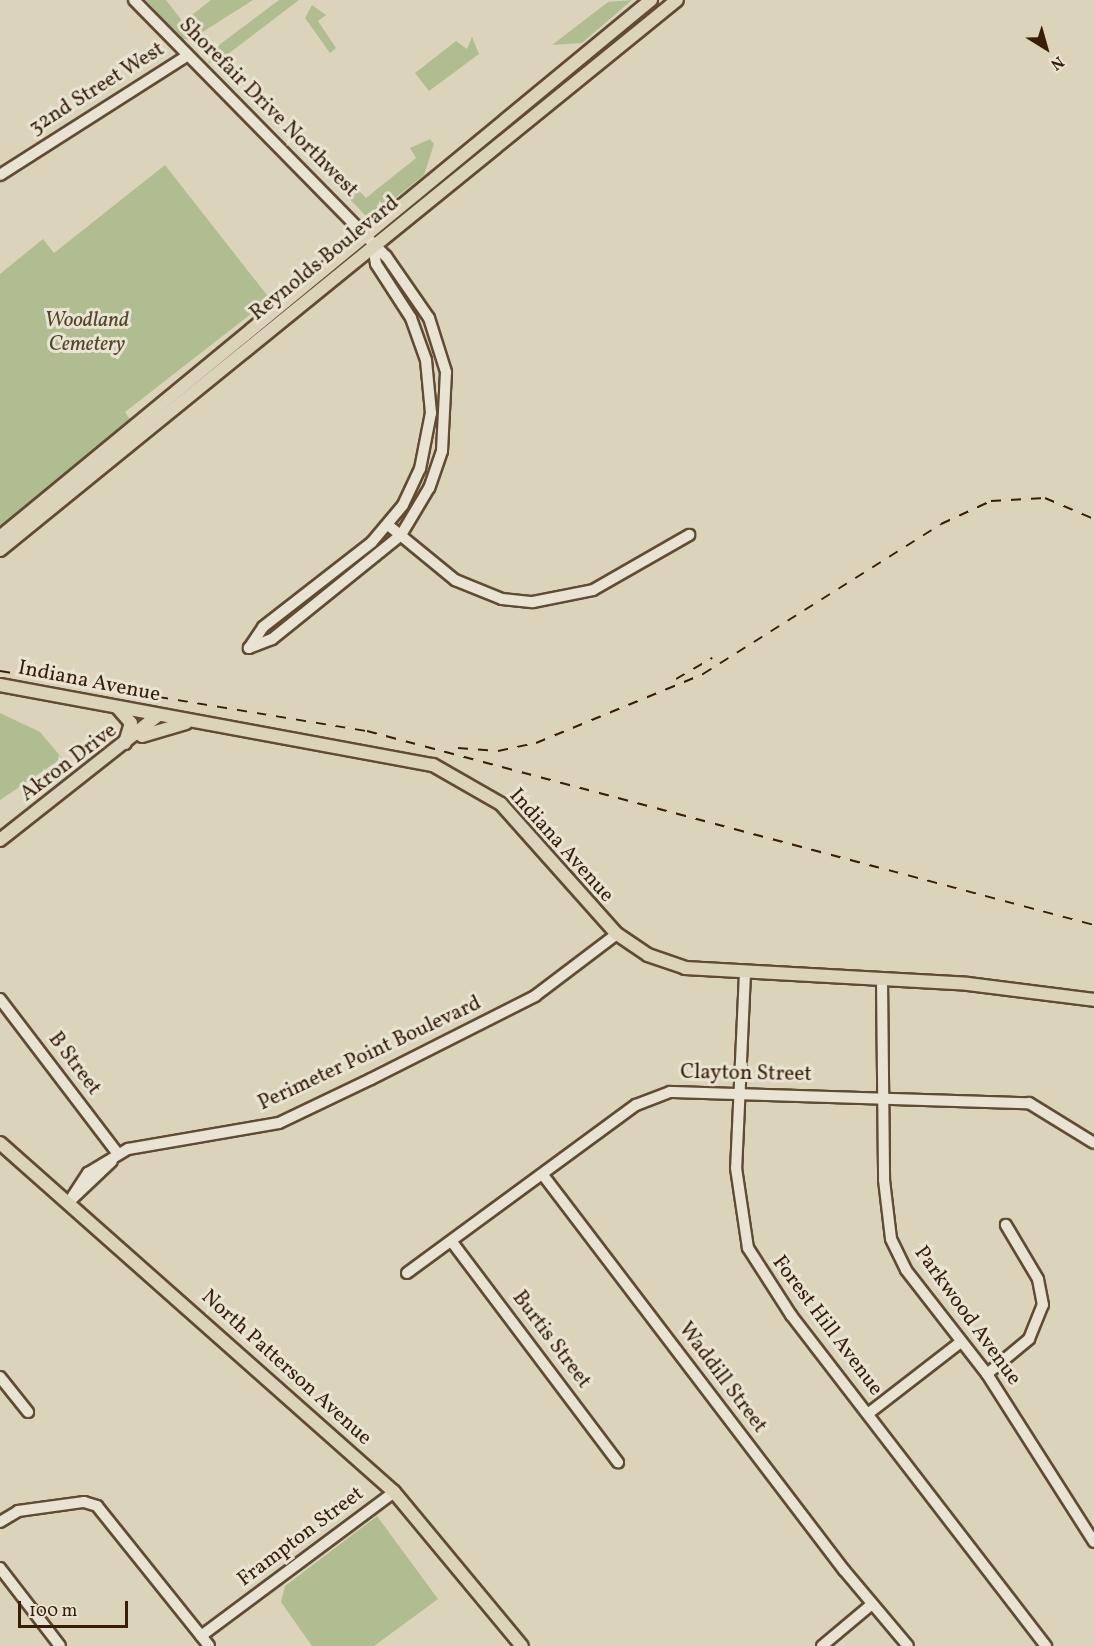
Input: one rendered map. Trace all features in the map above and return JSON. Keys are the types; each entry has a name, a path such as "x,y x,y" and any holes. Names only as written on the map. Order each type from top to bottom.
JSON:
{"main road":[{"name":"Reynolds Boulevard","path":"0,537 364,233 651,0"},
{"name":"Reynolds Boulevard","path":"0,550 677,0"},
{"name":"Indiana Avenue","path":"0,685 393,754 470,782 501,804 617,934 648,955 685,968 1041,990 1094,1000"},
{"path":"116,707 132,726 126,744"},
{"name":"Akron Drive","path":"0,840 126,744 158,714"},
{"path":"126,744 171,724 207,723"},
{"name":"North Patterson Avenue","path":"0,1143 394,1492 522,1646"}],"street":[{"name":"Shorefair Drive Northwest","path":"134,0 186,57 364,233 429,318 446,372 442,451 429,488 401,535 272,639 249,648 263,627 388,525 420,469 430,422 430,383 411,318 376,264 373,245"},
{"name":"32nd Street West","path":"0,175 186,57"},
{"path":"388,525 473,589 533,602 593,590 689,535"},
{"name":"Perimeter Point Boulevard","path":"69,1202 88,1173 118,1154 164,1139 237,1133 279,1123 523,1003 617,934"},
{"name":"Forest Hill Avenue","path":"745,973 737,1195 748,1248 765,1280 1046,1646"},
{"name":"Parkwood Avenue","path":"882,980 885,1210 891,1239 906,1270 987,1374 1094,1542"},
{"name":"B Street","path":"0,999 118,1154"},
{"name":"Clayton Street","path":"407,1273 648,1099 670,1092 741,1091 1029,1103 1094,1143"},
{"name":"Waddill Street","path":"543,1175 872,1604 909,1646"},
{"path":"987,1374 1029,1339 1043,1305 1038,1279 1006,1226"},
{"name":"Burtis Street","path":"452,1242 618,1462"},
{"path":"868,1413 961,1342"},
{"path":"0,1377 28,1412"},
{"name":"Frampton Street","path":"201,1635 394,1492"},
{"path":"0,1522 18,1511 84,1502 97,1506 209,1646"},
{"path":"0,1568 60,1646"},
{"path":"822,1646 872,1604"}],"green space":[{"path":"146,0 166,0 183,22 211,0 253,0 190,40 180,38"},
{"path":"279,0 299,0 220,60 208,63 219,45"},
{"path":"632,0 582,43 552,45 608,2"},
{"path":"312,5 326,15 318,21 336,48 330,53 305,18"},
{"path":"472,37 479,54 429,91 415,73 456,41 467,49"},
{"path":"264,114 326,172 337,166 335,181"},
{"path":"430,139 434,144 424,175 373,216 365,215 343,192 342,173 366,198 416,158 410,148"},
{"name":"Woodland Cemetery","path":"165,165 270,299 125,412 132,422 0,527 0,274 43,239 54,253"},
{"path":"0,713 40,732 62,758 0,800"},
{"path":"377,1516 438,1599 374,1646 312,1646 281,1602 285,1586"}],"railway":[{"path":"458,748 498,751 536,743 703,674 941,524 991,501 1045,498 1094,519"},
{"path":"676,679 712,658"},
{"path":"0,671 367,731 1094,925"}]}
